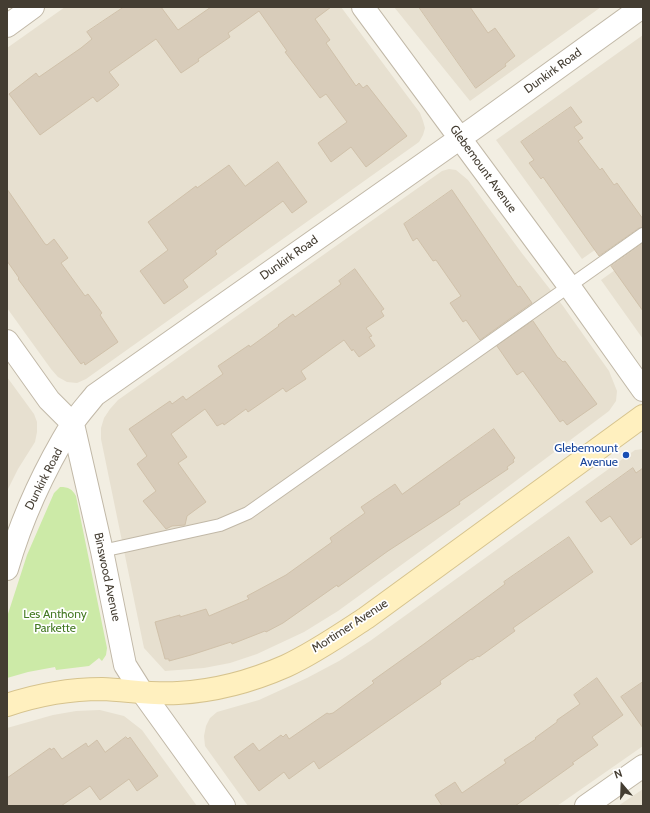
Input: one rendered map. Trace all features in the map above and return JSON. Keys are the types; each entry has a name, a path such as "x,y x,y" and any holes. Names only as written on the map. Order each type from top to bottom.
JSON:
{"street":[{"path":"7,26 33,7"},
{"name":"Glebemount Avenue","path":"363,7 570,286 643,390"},
{"name":"Dunkirk Road","path":"7,568 17,536 38,487 73,424 94,395 460,138 642,7"},
{"path":"7,341 49,400 73,424"},
{"name":"Mortimer Avenue","path":"7,705 23,700 77,690 102,689 176,693 203,691 245,681 286,666 327,643 366,618 643,416"},
{"name":"Binswood Avenue","path":"73,424 102,551 125,665 142,692 224,806"},
{"path":"586,806 643,766"}],"lane":[{"path":"102,551 220,525 248,513 643,234"}],"shaded area":[{"path":"65,7 341,7 420,113 425,128 423,135 419,142 86,379 77,383 67,382 58,377 51,369 7,308 7,48"},
{"path":"394,7 601,7 470,101"},
{"path":"643,35 643,216 582,259 496,140"},
{"path":"449,169 456,170 468,180 563,306 609,371 617,391 616,401 609,411 477,510 338,611 304,632 257,654 230,663 204,668 165,671 144,648 101,439 101,428 104,418 118,400 442,171"},
{"path":"643,250 643,339 601,280"},
{"path":"7,377 34,414 37,422 37,432 35,442 18,469 7,491"},
{"path":"643,449 643,746 557,806 248,806 205,746 204,736 206,726 210,718 217,712 259,700 307,678 339,661 370,641 635,450"},
{"path":"100,710 124,716 142,730 197,806 7,806 7,728 53,715 76,711"},
{"path":"643,789 643,806 618,806"}],"green space":[{"name":"Les Anthony Parkette","path":"60,487 70,489 76,496 107,648 106,655 102,661 99,658 89,666 56,670 55,667 7,678 7,617 27,555 54,493"}],"building":[{"path":"124,7 161,7 178,30 211,7 331,7 315,19 330,40 326,43 356,86 359,83 363,88 367,85 407,136 366,167 351,147 331,162 318,143 347,122 326,94 320,98 285,52 287,51 259,11 228,33 230,37 198,59 199,61 181,73 156,39 109,72 119,85 117,87 97,102 93,97 40,135 9,94 36,73 39,77 81,48 92,39 87,32"},
{"path":"419,7 470,7 488,33 495,28 515,56 505,64 506,66 476,88"},
{"path":"571,107 582,122 574,127 583,138 578,141 600,170 602,168 614,185 617,183 643,219 643,227 639,228 599,256 543,177 541,179 529,163 534,160 521,142"},
{"path":"278,162 307,202 292,213 283,201 215,251 217,254 183,280 188,287 164,304 140,271 168,250 148,222 196,186 197,188 229,165 245,186"},
{"path":"7,189 45,244 47,245 54,239 68,258 61,263 85,296 88,294 102,313 100,315 118,342 85,365 84,362 81,364 63,340 18,279 19,278 7,261"},
{"path":"452,190 518,287 520,286 532,303 480,340 466,320 463,322 450,303 461,296 436,260 433,261 417,238 413,241 404,224"},
{"path":"643,243 643,311 611,266"},
{"path":"355,269 384,309 381,311 384,316 366,328 372,336 369,337 375,346 359,357 353,349 352,351 344,340 301,371 306,379 286,392 283,388 248,412 246,409 224,425 223,423 217,426 205,409 171,434 187,457 178,463 206,502 187,516 185,525 172,526 166,529 143,501 156,491 137,464 147,456 129,429 170,401 172,404 183,396 186,400 223,374 218,366 249,345 250,347 293,314 295,317 341,284 339,281"},
{"path":"533,321 558,358 563,362 565,361 597,404 567,425 563,420 560,422 523,371 517,375 497,346"},
{"path":"494,429 515,458 513,460 514,462 507,467 508,469 459,502 460,504 388,551 338,587 337,585 283,623 266,632 265,631 232,644 231,642 169,661 169,659 165,659 155,622 180,615 180,617 206,609 209,616 249,599 247,596 286,575 332,542 330,538 365,513 361,507 395,484 402,494"},
{"path":"633,468 636,473 643,468 643,536 631,545 610,516 601,522 586,502"},
{"path":"569,537 593,572 513,628 515,631 479,657 478,656 472,660 471,659 440,681 441,684 319,769 314,761 289,779 284,772 259,791 234,757 253,743 259,751 281,735 283,737 286,734 289,739 327,713 333,713 374,683 372,681 505,584 504,582"},
{"path":"597,678 623,715 592,737 598,745 515,806 442,806 435,795 455,782 462,793 506,763 504,760 536,739 535,738 557,722 557,720 580,704 574,695"},
{"path":"643,682 643,728 621,697"},
{"path":"126,737 128,739 130,737 158,776 137,791 129,779 100,800 90,786 61,806 7,806 7,778 50,748 51,750 54,748 62,759 86,743 88,747 97,740 105,752"}],"place":[{"name":"Glebemount Avenue","path":"626,455"}]}
